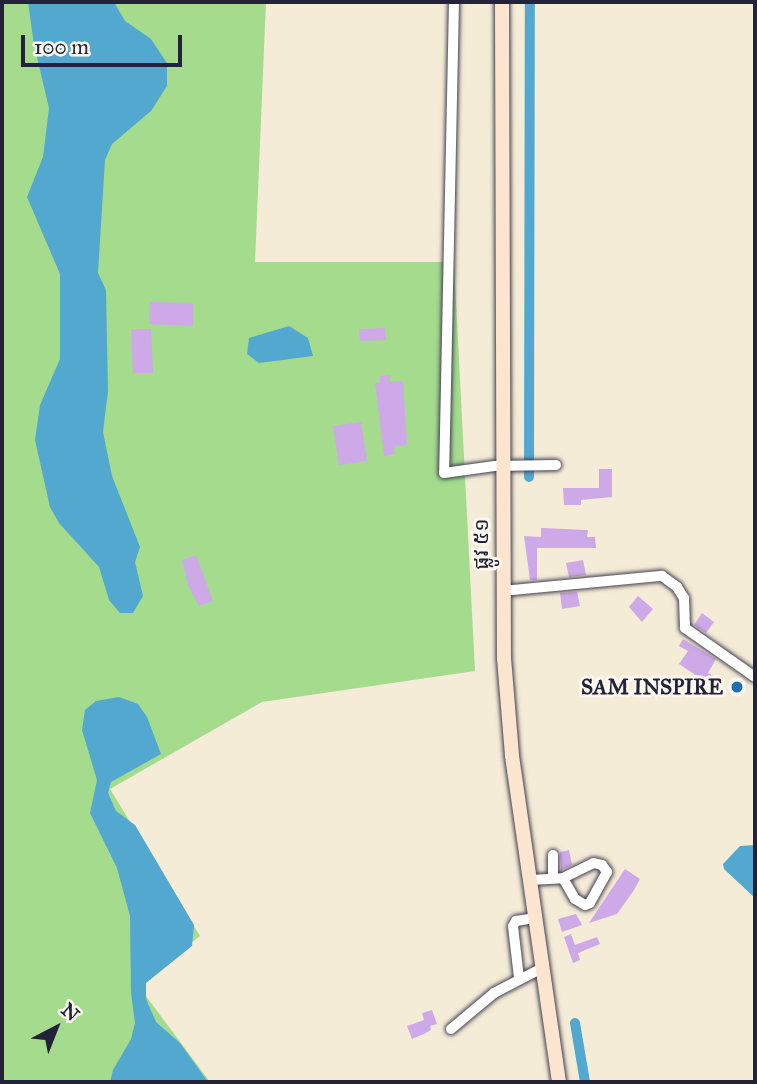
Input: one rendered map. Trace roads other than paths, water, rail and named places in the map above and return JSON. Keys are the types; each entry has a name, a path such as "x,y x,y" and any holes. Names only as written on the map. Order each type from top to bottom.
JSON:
{"main road":[{"name":"ផ្លូវ ៥១","path":"502,2 498,466 502,592 512,756 530,880 526,920 529,974 559,1082"}],"street":[{"path":"454,2 444,473 498,466 556,465"},
{"path":"502,592 662,576 677,587 684,598 685,628 755,677"},
{"path":"530,880 558,878 553,855"},
{"path":"451,1029 488,998 529,974 513,930 526,920"}],"water":[{"path":"28,2 114,2 125,21 151,39 167,63 167,86 151,111 112,144 105,160 98,273 106,290 108,391 103,432 112,476 140,547 135,562 143,596 133,613 120,613 109,600 99,567 59,523 50,507 35,440 40,405 60,359 60,274 27,197 43,157 49,108 34,45"},
{"path":"289,326 308,338 313,356 259,363 247,354 249,338"},
{"path":"119,697 138,704 147,717 161,754 111,782 108,793 116,811 135,825 194,925 192,946 146,983 146,999 156,1022 180,1043 208,1082 110,1082 113,1070 131,1039 135,1023 131,993 130,916 117,868 90,813 97,780 82,730 85,710 96,701"},
{"path":"755,845 755,898 724,869 723,864 740,846"}],"waterway":[{"path":"529,477 530,2"},
{"path":"575,1023 585,1082"}],"place":[{"name":"SAM INSPIRE","path":"737,687"}]}
